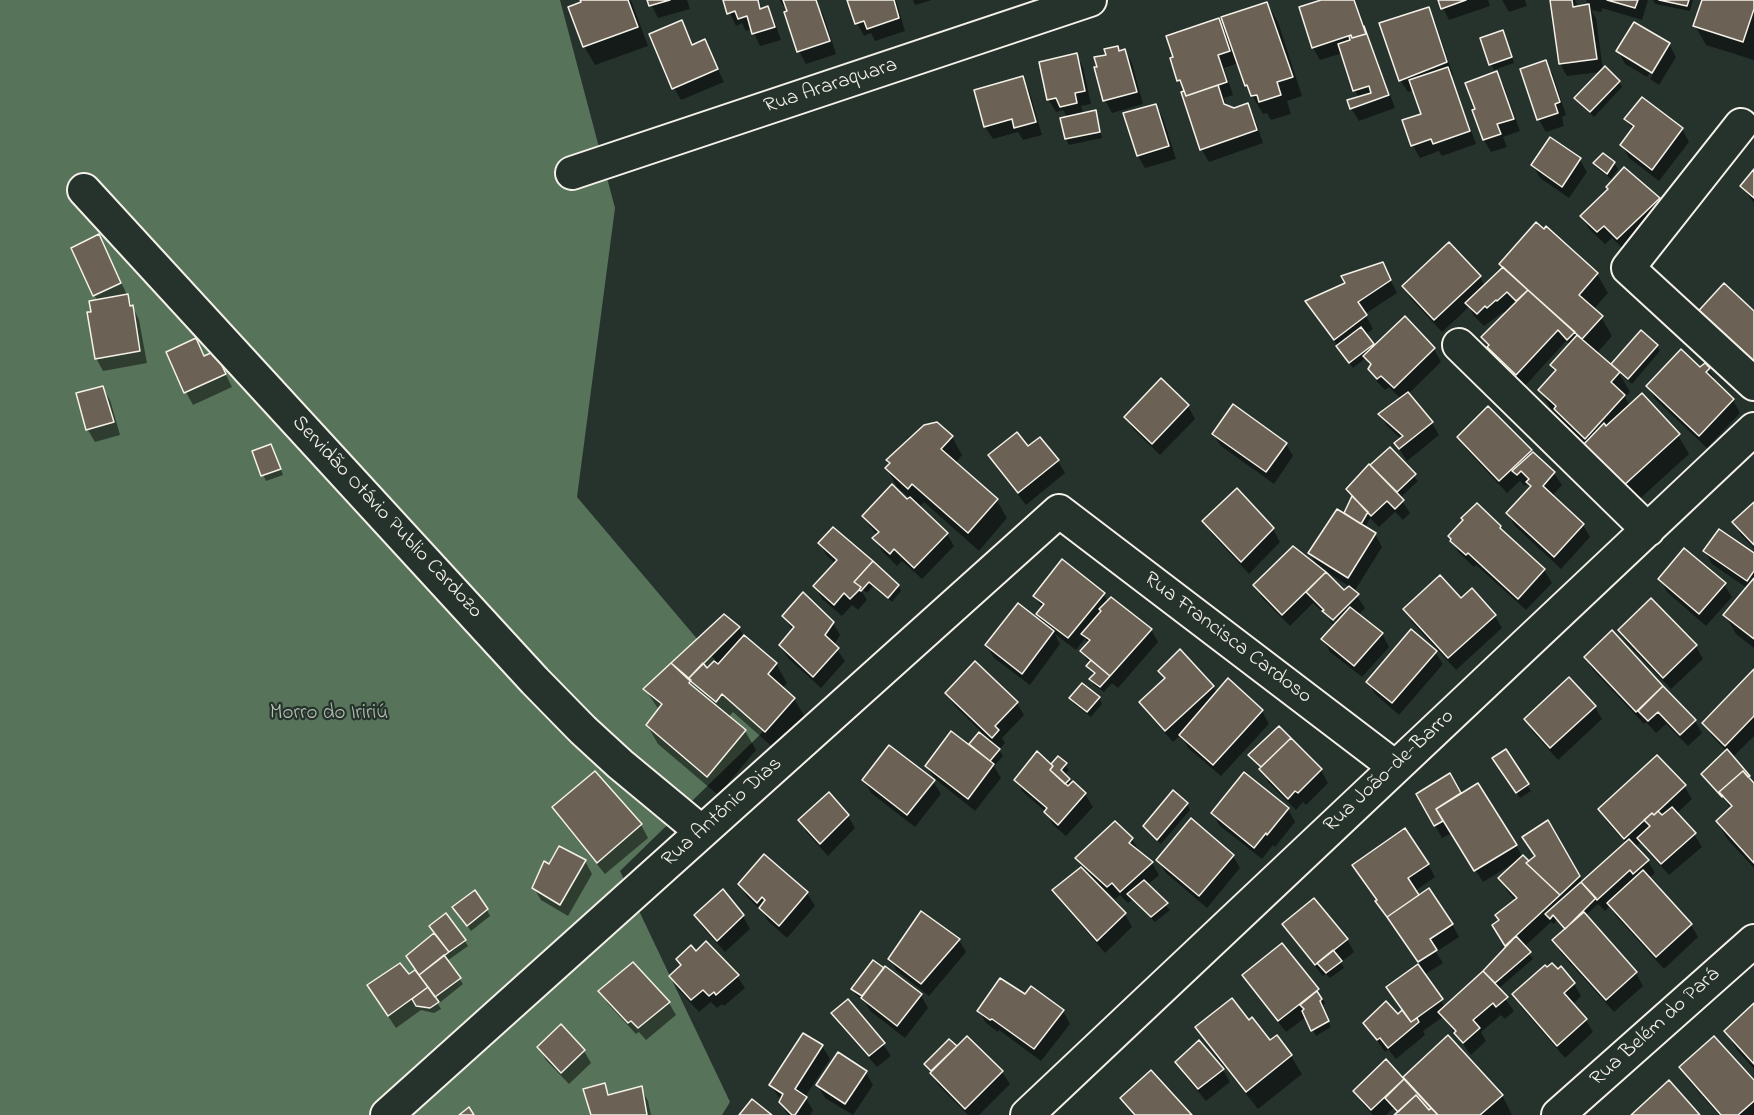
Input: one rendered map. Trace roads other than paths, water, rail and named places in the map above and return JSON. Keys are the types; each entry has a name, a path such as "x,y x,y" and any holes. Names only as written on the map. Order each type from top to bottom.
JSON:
{"street":[{"name":"Rua Araraquara","path":"572,173 1090,0"},
{"path":"1741,125 1628,268 1754,384"},
{"name":"Servidão Otávio Publio Cardozo","path":"84,190 583,730 702,832"},
{"path":"1459,345 1648,530"},
{"name":"Rua João-de-Barro","path":"1027,1115 1754,429"},
{"name":"Rua Antônio Dias","path":"387,1115 1059,511"},
{"name":"Rua Francisca Cardoso","path":"1059,511 1395,767"},
{"name":"Rua Belém do Pará","path":"1558,1115 1754,941"}],"park label":[{"name":"Morro do Iririú","path":"329,715"}]}
